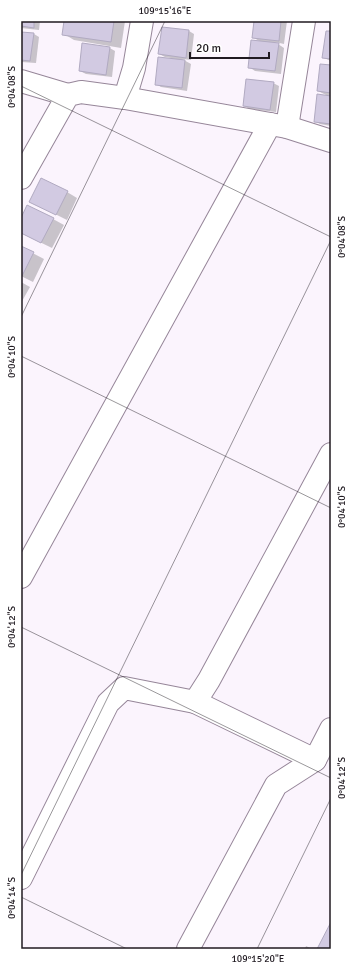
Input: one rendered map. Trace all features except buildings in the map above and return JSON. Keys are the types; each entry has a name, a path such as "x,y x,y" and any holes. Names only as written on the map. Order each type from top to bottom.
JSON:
{"street":[{"path":"125,98 134,68 142,21"},
{"path":"21,577 278,126 304,21"},
{"path":"21,82 68,95 82,92 125,98 278,126 331,141"},
{"path":"21,178 68,95"},
{"path":"195,702 209,680 331,454"},
{"path":"21,878 108,703 124,688 195,702 315,760"},
{"path":"188,949 276,785 315,760 331,729"}]}
